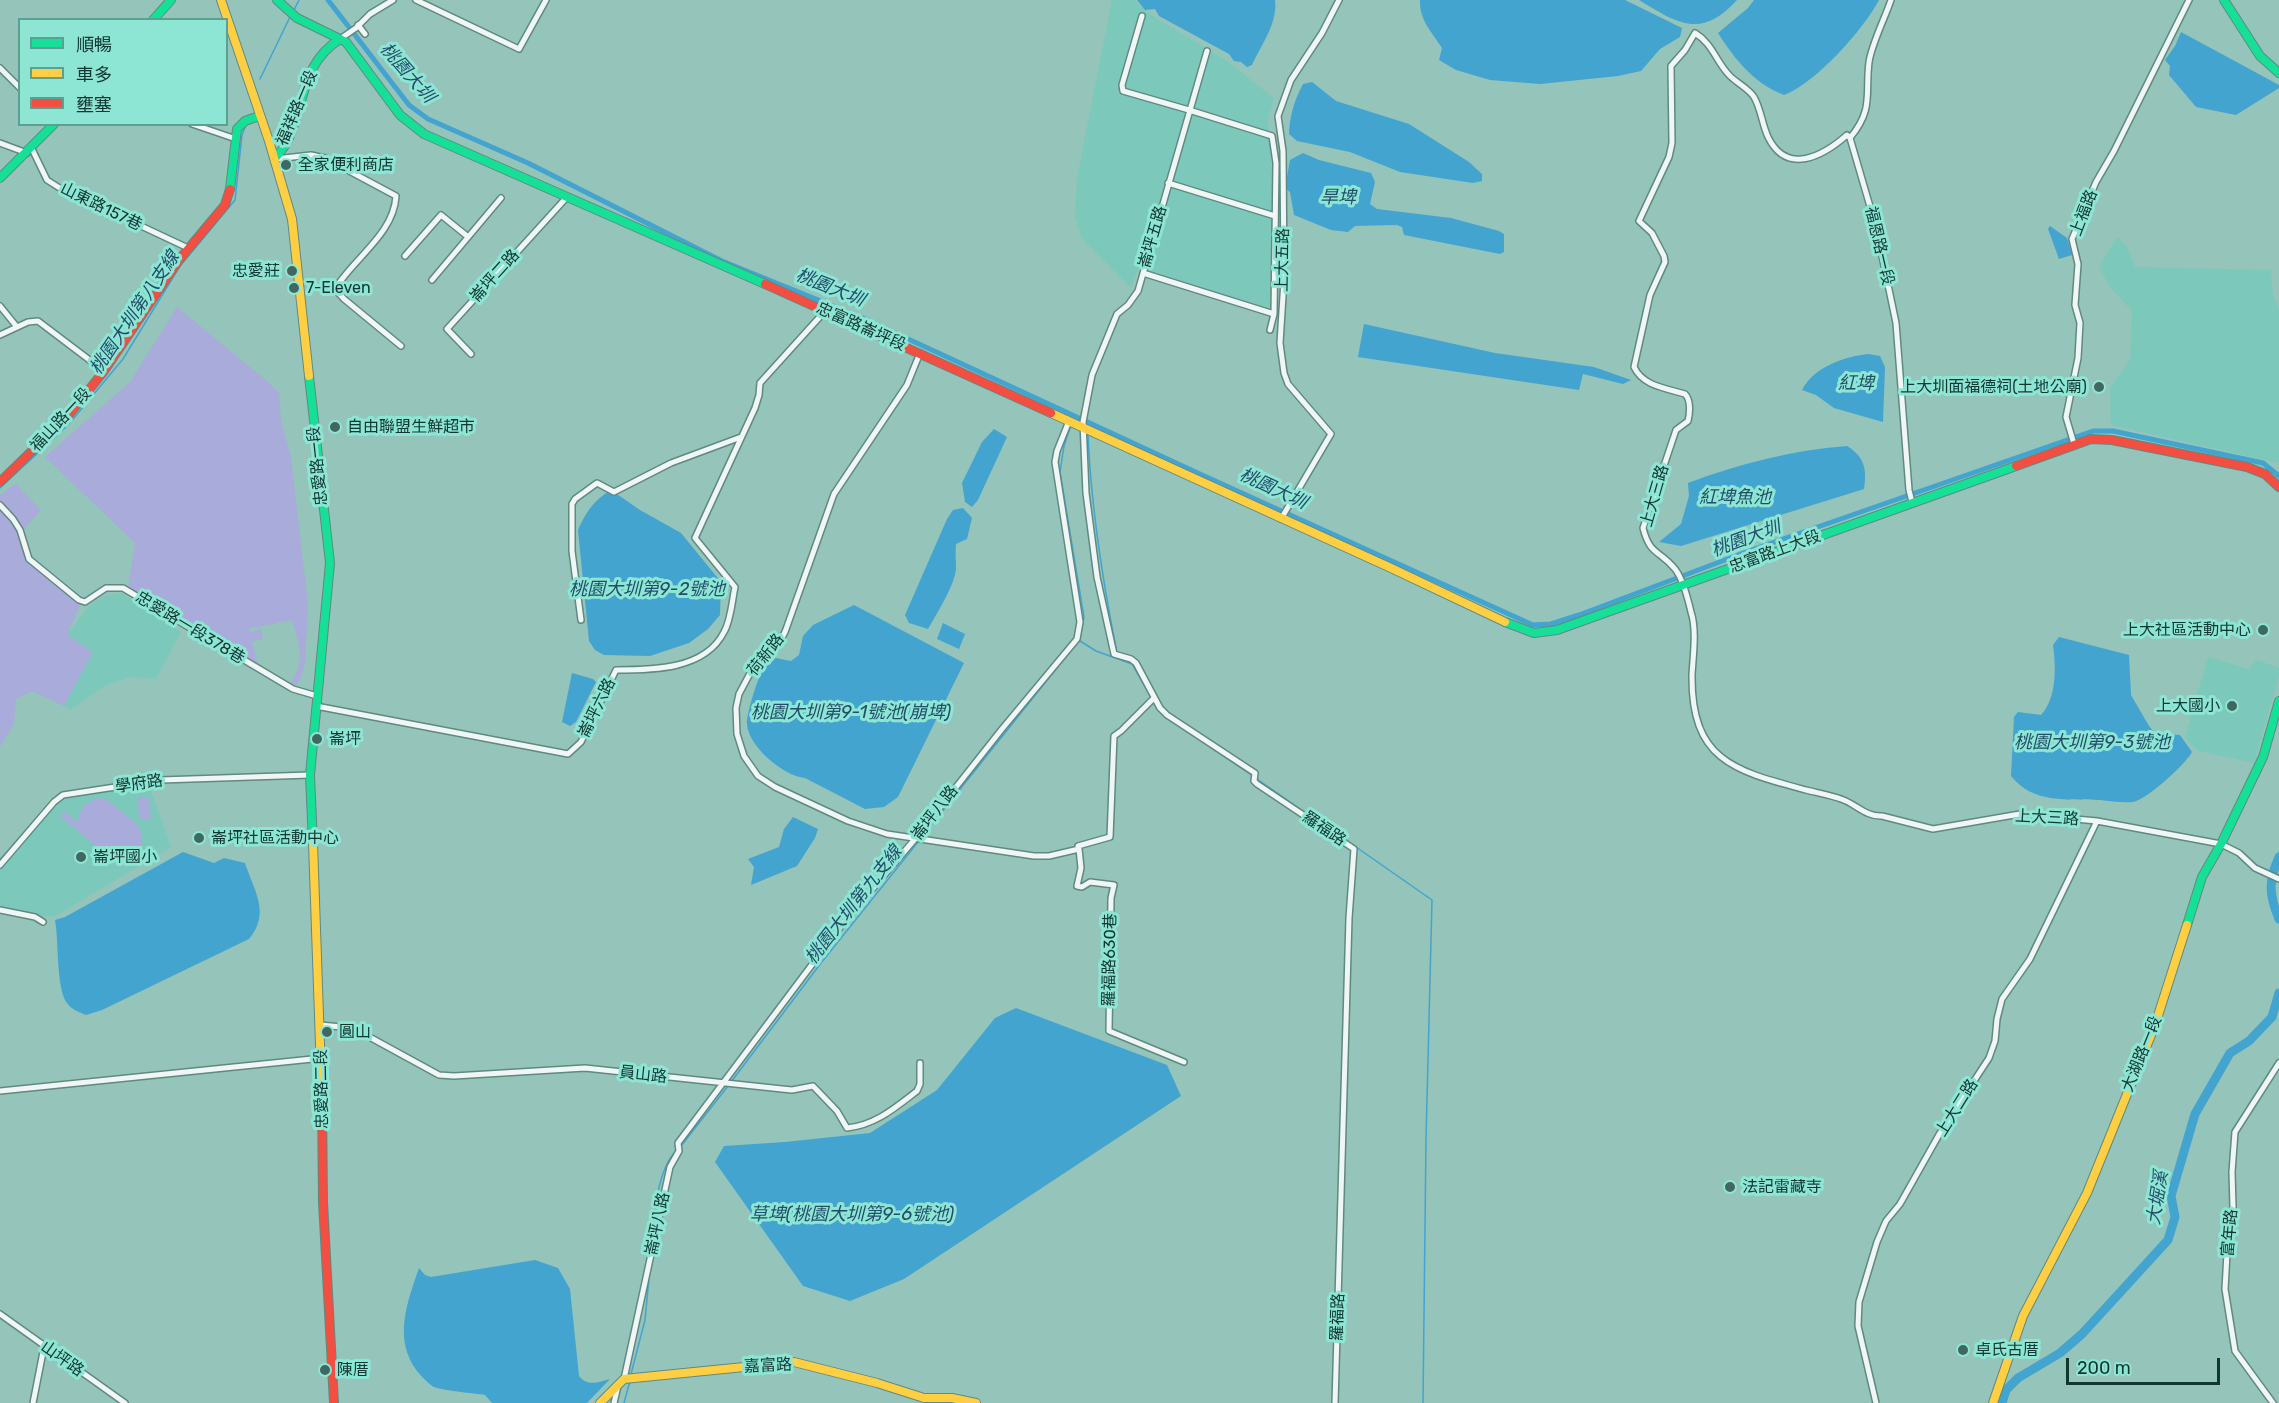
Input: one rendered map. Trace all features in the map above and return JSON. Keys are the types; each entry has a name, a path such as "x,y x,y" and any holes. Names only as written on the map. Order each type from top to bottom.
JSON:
{"street":[{"path":"155,18 171,0"},
{"name":"忠愛路一段","path":"221,0 227,18"},
{"name":"忠富路崙坪段","path":"277,0 290,12 344,38 410,124 424,134 663,237 1069,421 1083,424 1281,518"},
{"path":"344,38 393,0"},
{"path":"416,0 519,49 546,0"},
{"name":"上大五路","path":"1281,518 1331,434 1288,384 1284,373 1280,343 1284,280 1283,151 1278,116 1291,80 1322,33 1339,0"},
{"path":"1850,138 1861,124 1866,108 1869,61 1892,0"},
{"name":"上福路","path":"2073,443 2066,417 2079,358 2080,323 2075,305 2078,264 2072,239 2096,182 2114,152 2189,0"},
{"path":"2224,0 2260,56 2279,73"},
{"path":"1142,16 1122,85 1123,91 1270,135 1274,144 1274,314 1270,330"},
{"name":"忠愛路一段","path":"228,21 275,159 292,219 330,563 310,775"},
{"path":"357,27 365,34"},
{"name":"上大三路","path":"1850,138 1847,135 1818,156 1795,159 1785,156 1778,152 1767,136 1755,99 1728,74 1712,48 1702,38 1695,33 1685,50 1671,66 1672,143 1669,157 1639,221 1652,232 1665,262 1650,295 1634,366 1638,375 1650,384 1685,394 1688,398 1690,413 1688,421 1676,429 1643,528 1647,542 1654,553 1677,571 1692,614 1692,689 1703,736 1709,747 1734,766 1760,777 1841,799 1875,817 1882,816 1933,829 2020,814 2097,820 2221,844"},
{"name":"福祥路一段","path":"275,159 286,144 301,92 310,74 327,46 344,38"},
{"name":"崙坪五路","path":"1083,424 1085,402 1092,375 1117,314 1128,305 1138,291 1207,51"},
{"path":"0,68 18,86"},
{"path":"198,126 236,139 237,129 244,121 260,116"},
{"path":"0,178 52,126"},
{"path":"1274,144 1280,136"},
{"name":"福恩路一段","path":"1850,138 1876,228 1896,323 1911,500"},
{"name":"福山路一段","path":"0,482 68,416 104,371 188,248 225,205 230,189 236,139"},
{"path":"0,143 29,151"},
{"name":"山東路157巷","path":"29,151 47,180 58,187 188,248"},
{"path":"275,159 311,155 325,158 396,196 396,203 379,239 335,289 401,346"},
{"path":"1168,183 1275,216"},
{"name":"崙坪二路","path":"471,354 447,329 567,197"},
{"path":"432,280 501,198"},
{"path":"405,256 441,215 467,236"},
{"path":"1143,273 1274,314"},
{"path":"0,306 17,327"},
{"name":"崙坪六路","path":"316,705 568,754 581,742 616,670 660,670 700,657 716,645 725,631 735,587 695,538 759,395 760,383 826,310"},
{"path":"0,335 28,322 38,321 104,371"},
{"name":"荷新路","path":"920,353 907,385 834,494 785,632 780,641 754,666 739,694 736,708 737,734 744,756 759,776 775,788 848,821 887,834 1034,856 1049,856 1079,849 1078,846 1110,837 1114,736 1154,698"},
{"name":"崙坪八路","path":"614,1403 621,1382 670,1167 679,1151 678,1143 844,922 915,839 1077,639 1080,622 1055,462 1069,421"},
{"name":"羅福路","path":"1083,424 1087,503 1098,577 1114,654 1131,659 1136,663 1154,698 1167,715 1255,773 1254,778 1354,849 1349,918 1335,1403"},
{"path":"581,620 572,551 571,516 575,499 597,483 614,492 671,463 741,437"},
{"name":"忠富路上大段","path":"1281,518 1517,628 1534,633 1557,630 2073,443 2112,440 2247,467 2265,474 2279,487"},
{"name":"忠愛路一段378巷","path":"0,506 20,530 29,559 79,600 85,602 106,588 123,588 293,689 317,696"},
{"name":"大湖路一段","path":"1993,1403 2023,1316 2087,1192 2156,1025 2202,877 2208,862 2221,844 2263,758 2279,701"},
{"name":"學府路","path":"0,865 54,802 63,795 160,780 310,775"},
{"name":"忠愛路二段","path":"310,775 322,1058 323,1202 334,1403"},
{"name":"上大二路","path":"1876,1403 1858,1326 1859,1302 1877,1242 1886,1221 1900,1204 1940,1133 1989,1058 1995,1041 2002,999 2030,958 2097,820"},
{"path":"2221,844 2233,848 2255,868 2279,879"},
{"name":"羅福路630巷","path":"1079,849 1081,868 1077,886 1082,887 1090,882 1114,885 1111,898 1109,1031 1184,1062"},
{"path":"0,910 35,917 44,922"},
{"name":"員山路","path":"320,1025 353,1028 439,1075 454,1077 585,1068 782,1089 813,1086 837,1111 847,1128 884,1117 917,1091 920,1084 920,1063"},
{"path":"0,1091 322,1058"},
{"name":"富年路","path":"2273,1403 2235,1352 2226,1289 2227,1253 2233,1207 2232,1172 2235,1132 2279,1063"},
{"name":"山坪路","path":"0,1314 124,1403"},
{"path":"33,1403 44,1347"},
{"name":"嘉富路","path":"621,1382 794,1362 878,1383 924,1398 952,1398 976,1403"},
{"path":"600,1403 621,1382"}],"shaded area":[{"path":"1112,0 1134,0 1151,15 1227,61 1274,98 1268,120 1273,188 1270,308 1138,269 1131,288 1082,239 1075,216 1077,178"},
{"path":"2117,237 2126,245 2135,267 2271,270 2273,296 2279,308 2279,463 2111,425 2110,388 2130,360 2132,311 2110,287 2099,267"},
{"path":"177,307 279,393 281,421 291,457 308,604 305,662 301,678 295,686 291,683 296,674 300,652 292,620 248,629 251,632 261,629 263,639 252,642 258,664 128,588 135,543 45,457 130,382"},
{"path":"16,484 41,510 19,535 26,559 80,605 67,635 93,652 64,706 32,691 16,699 14,724 0,747 0,495"},
{"path":"120,593 181,632 156,679 130,677 106,685 70,710 64,706 92,652 67,635 88,607 106,595"},
{"name":"上大國小","path":"2208,657 2248,669 2257,660 2279,668 2279,676 2254,763 2198,751 2185,737"},
{"name":"崙坪國小","path":"149,786 171,847 54,917 0,906 0,868 55,805 68,798"},
{"path":"138,797 149,797 151,819 139,820"},
{"path":"98,798 108,801 131,819 138,826 141,834 139,848 123,860 125,863 121,867 60,816 64,811 77,822 83,806"}],"water":[{"path":"1137,0 1275,0 1275,9 1268,34 1252,65 1247,67 1241,62 1234,61 1229,54 1159,16 1155,9 1145,10"},
{"path":"1420,0 1625,0 1682,28 1680,37 1660,49 1641,71 1618,76 1540,84 1490,80 1456,70 1439,60 1442,48 1424,20"},
{"path":"1639,0 1737,0 1712,20 1700,24 1689,24 1677,21"},
{"path":"1754,0 1879,0 1862,26 1824,68 1797,89 1784,95 1764,84 1746,70 1718,33 1748,8"},
{"path":"2181,32 2279,85 2279,88 2236,115 2196,107 2169,75 2170,66 2165,60"},
{"path":"1312,82 1336,101 1409,124 1469,162 1482,174 1482,181 1473,183 1400,172 1350,152 1297,141 1289,134 1293,108 1303,84"},
{"name":"旱埤","path":"1303,153 1319,160 1371,173 1375,182 1370,204 1377,209 1451,218 1499,231 1504,234 1504,252 1500,254 1404,235 1402,227 1397,225 1355,226 1348,232 1331,230 1294,215 1290,192 1285,188 1290,160"},
{"path":"2050,226 2067,238 2072,255 2059,259 2048,229"},
{"path":"1364,324 1495,353 1594,367 1631,380 1623,384 1583,374 1579,390 1358,357"},
{"name":"紅埤","path":"1869,354 1880,356 1885,367 1883,422 1834,408 1816,395 1802,390 1814,375 1831,364 1850,357"},
{"path":"994,429 1007,437 978,500 972,507 965,502 962,483 982,442"},
{"name":"紅埤魚池","path":"1847,446 1858,455 1863,464 1864,489 1681,546 1659,542 1681,524 1689,496 1688,483 1766,459"},
{"name":"桃園大圳第9-2號池","path":"611,490 640,510 681,533 721,582 720,615 708,629 689,643 650,656 604,655 595,650 589,641 578,530 591,507"},
{"path":"963,508 972,518 967,539 956,544 956,568 949,590 928,629 909,623 905,615 947,519 953,510"},
{"name":"桃園大圳第9-1號池(崩埤)","path":"854,605 964,663 898,797 884,807 865,809 777,766 753,741 747,724 753,694 766,665 776,658 791,661 799,655 803,636 813,625"},
{"path":"943,623 965,634 959,649 937,639"},
{"name":"桃園大圳第9-3號池","path":"2059,637 2129,655 2131,695 2149,726 2155,733 2180,735 2192,752 2165,781 2139,800 2125,802 2040,796 2020,785 2011,776 2014,717 2018,712 2041,715 2046,708 2054,682 2053,645"},
{"path":"572,673 596,682 576,722 570,726 562,722"},
{"path":"793,817 818,829 815,838 797,866 751,885 754,867 748,859 779,847 784,829"},
{"path":"183,852 214,863 224,858 245,863 256,892 260,911 256,929 249,939 102,1010 86,1015 73,1009 63,996 61,987 55,920 65,917"},
{"name":"草埤(桃園大圳第9-6號池)","path":"1016,1008 1167,1065 1181,1096 904,1279 850,1301 803,1286 715,1162 724,1146 870,1133 937,1090 995,1018"},
{"path":"535,1260 558,1268 570,1289 579,1376 590,1383 610,1379 587,1403 492,1403 485,1395 434,1387 427,1382 410,1359 404,1334 404,1321 410,1294 419,1268 425,1275 431,1277"}],"waterway":[{"name":"桃園大圳第八支線","path":"294,10 299,0"},
{"name":"桃園大圳","path":"328,0 409,105 428,119 528,163 722,261 865,319 1533,625 1551,624 1579,615 1746,552 2093,431 2113,431 2263,463 2279,476"},
{"name":"桃園大圳第八支線","path":"260,79 290,17"},
{"name":"桃園大圳第八支線","path":"0,488 68,425 123,359 180,266 235,200 242,135 245,127"},
{"name":"桃園大圳第九支線","path":"1070,428 1064,446 1060,472 1084,617 1081,633"},
{"path":"1088,435 1098,542 1116,648"},
{"path":"1080,641 1096,651 1132,664 1147,690"},
{"name":"桃園大圳第九支線","path":"921,838 1068,654"},
{"path":"1210,747 1253,776"},
{"path":"1257,779 1339,836"},
{"name":"桃園大圳第九支線","path":"731,1082 821,963 918,842"},
{"path":"1356,847 1432,900 1423,1403"},
{"name":"大堀溪","path":"2279,857 2273,873 2271,888 2273,903 2279,919"},
{"name":"大堀溪","path":"2002,1403 2006,1390 2018,1378 2060,1353 2082,1334 2168,1240 2175,1217 2171,1196 2195,1114 2230,1053 2249,1041 2272,1017 2279,993"},
{"name":"桃園大圳第九支線","path":"681,1146 728,1086"},
{"name":"桃園大圳第九支線","path":"652,1238 661,1180 676,1151"},
{"name":"桃園大圳第九支線","path":"631,1374 645,1320 649,1278"},
{"name":"桃園大圳第九支線","path":"624,1403 630,1381"}],"traffic: fast":[{"path":"155,18 171,0"},
{"path":"277,0 297,18 346,42 400,115 424,134 765,284"},
{"path":"2224,0 2260,56 2279,73"},
{"path":"275,159 286,144 305,87 317,61 340,39"},
{"path":"230,189 237,129 245,121 259,116"},
{"path":"0,178 52,126"},
{"path":"309,376 330,563 310,775 313,843"},
{"path":"1505,622 1534,633 1557,630 2016,466"},
{"path":"2187,925 2202,877 2221,844 2263,757 2279,701"}],"traffic: slow":[{"path":"221,0 227,18"},
{"path":"228,21 269,141 292,219 309,376"},
{"path":"1051,413 1505,622"},
{"path":"313,843 322,1102"},
{"path":"1993,1403 2023,1316 2087,1193 2155,1025 2187,925"},
{"path":"600,1403 624,1379 794,1362 877,1383 924,1398 952,1398 976,1403"}],"traffic: jam":[{"path":"0,482 68,416 104,371 179,260 225,205 230,189"},
{"path":"765,284 1051,413"},
{"path":"2016,466 2091,439 2112,440 2247,467 2265,474 2279,487"},
{"path":"322,1102 323,1202 334,1403"}],"place":[{"name":"全家便利商店","path":"286,165"},
{"name":"忠愛莊","path":"292,271"},
{"name":"7-Eleven","path":"294,288"},
{"name":"上大圳面福德祠(土地公廟)","path":"2099,387"},
{"name":"自由聯盟生鮮超市","path":"335,427"},
{"name":"上大社區活動中心","path":"2263,630"},
{"name":"上大國小","path":"2232,706"},
{"name":"崙坪","path":"317,739"},
{"name":"崙坪社區活動中心","path":"199,838"},
{"name":"崙坪國小","path":"81,857"},
{"name":"圓山","path":"327,1032"},
{"name":"法記雷藏寺","path":"1730,1187"},
{"name":"卓氏古厝","path":"1963,1350"},
{"name":"陳厝","path":"325,1370"}]}
